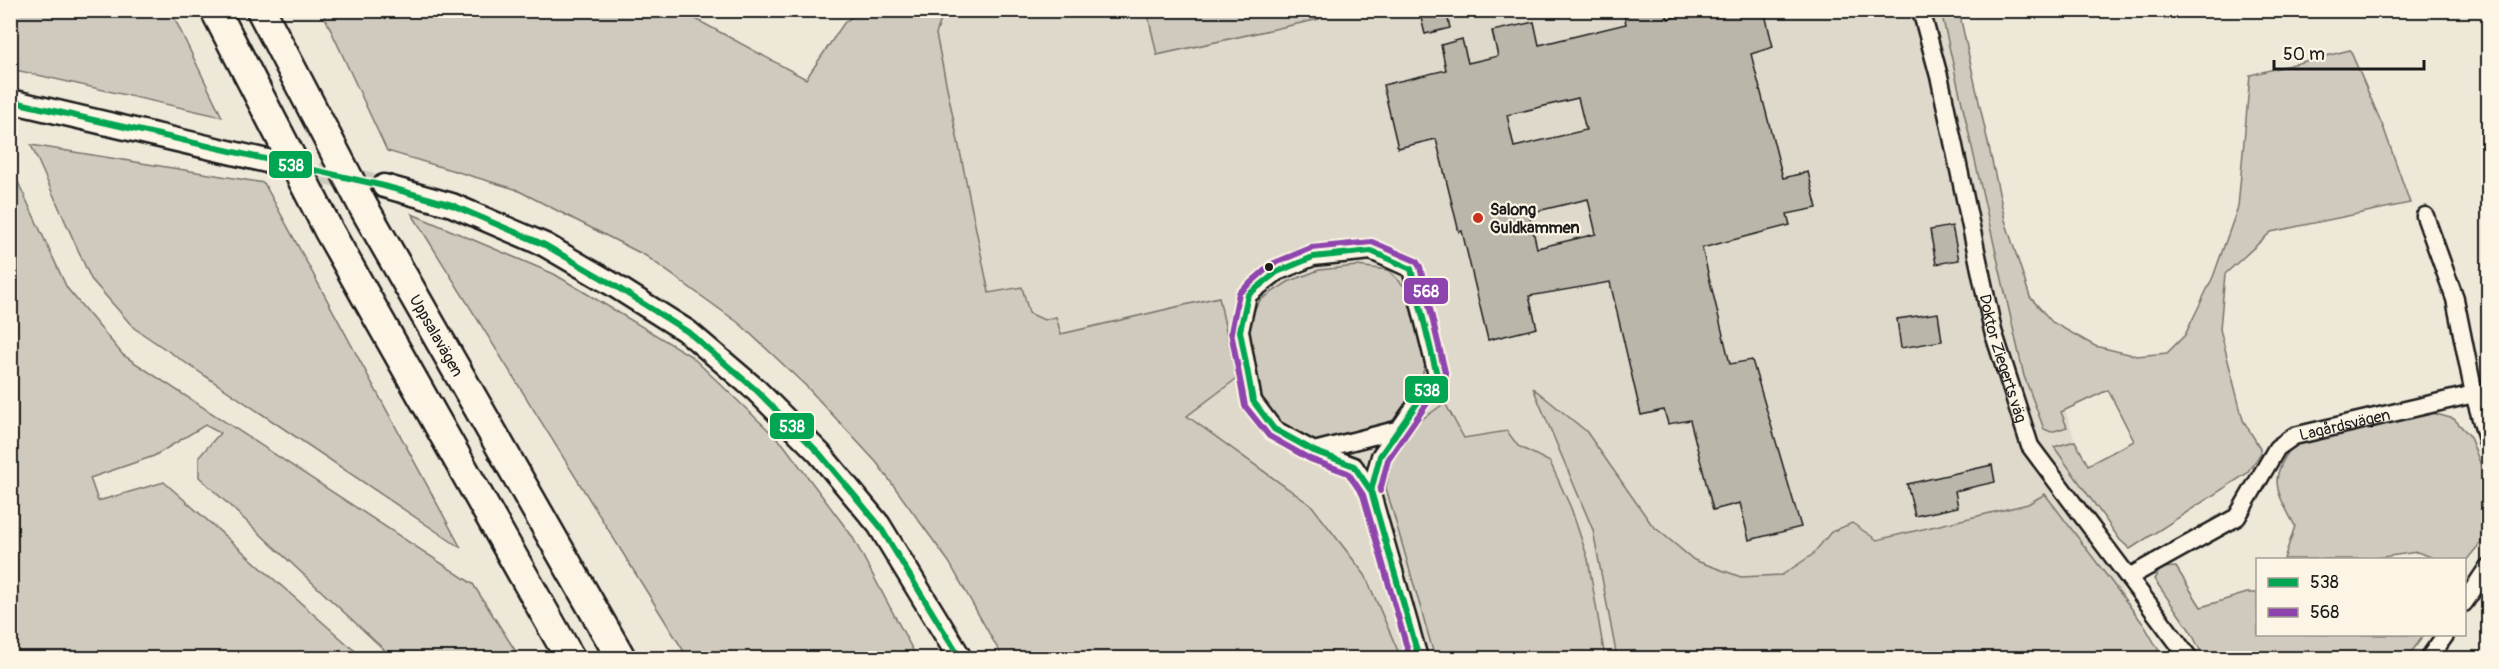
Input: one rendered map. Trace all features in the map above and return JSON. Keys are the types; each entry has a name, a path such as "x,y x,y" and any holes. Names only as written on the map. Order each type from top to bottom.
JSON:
{"highway":[{"path":"215,10 329,231 570,658"},
{"name":"Uppsalavägen","path":"261,10 363,206 621,658"}],"street":[{"name":"Doktor Ziegerts väg","path":"1921,10 1940,80 1993,331 2030,446 2189,658"},
{"path":"10,101 267,161"},
{"path":"384,186 452,205 545,245 688,332 756,390 819,453 879,525 960,658"},
{"path":"2426,216 2456,299 2474,394 2488,443"},
{"path":"1371,491 1380,456 1396,430 1437,375 1411,269 1371,251 1313,257 1277,272 1248,295 1240,331 1253,401 1274,429 1314,451 1354,466 1371,491 1419,658"},
{"name":"Lagårdsvägen","path":"2129,577 2237,517 2277,448 2294,436 2474,394"},
{"path":"1314,451 1396,430"},
{"path":"2466,600 2488,567"},
{"path":"2429,658 2445,636"}],"shaded area":[{"path":"939,10 1959,11 2005,220 2128,608 1747,658 1401,658 1365,575 1001,352 936,34"},
{"path":"1147,10 1321,11 1319,19 1157,55"},
{"path":"10,11 171,11 222,117 11,69"},
{"path":"322,11 681,11 806,79 844,23 859,11 944,11 936,34 989,293 1022,287 1029,313 1044,320 1056,317 1061,334 1219,297 1236,379 1187,416 1312,506 1365,575 1401,658 1003,658 949,562 877,463 806,386 740,324 646,256 515,189 387,151"},
{"path":"1941,11 1959,11 2005,220 2030,297 2052,322 2095,346 2137,356 2167,353 2185,335 2213,277 2238,207 2250,75 2350,50 2384,129 2410,203 2271,232 2225,274 2220,329 2243,420 2260,448 2260,455 2246,474 2130,549 2120,540 2054,447 2075,441 2088,465 2134,441 2108,390 2061,412 2067,427 2051,432 2044,429 2024,376"},
{"path":"31,145 264,183 461,548 134,328 91,279"},
{"path":"11,167 67,288 123,355 473,584 520,658 393,658 199,477 199,457 220,433 205,425 154,456 90,478 98,501 164,482 363,658 11,658"},
{"path":"412,214 554,274 691,356 783,444 852,536 917,658 688,658"},
{"path":"1357,266 1388,270 1405,287 1425,365 1417,395 1396,421 1368,431 1314,441 1283,426 1263,402 1248,331 1252,313 1260,300 1288,282 1319,270"},
{"path":"1533,388 1586,431 1652,525 1694,560 1741,577 1782,575 1812,555 1831,532 1852,523 1877,540 2028,504 2045,494 2144,625 2163,658 1617,658 1593,530"},
{"path":"1445,403 1464,438 1507,431 1518,446 1550,462 1571,508 1588,559 1605,658 1435,658 1386,488 1393,454 1418,422"},
{"path":"2429,412 2454,419 2469,435 2488,483 2488,534 2466,561 2466,558 2434,558 2417,552 2376,558 2284,558 2295,526 2279,493 2277,476 2294,444"},
{"path":"2176,567 2201,607 2247,593 2256,593 2256,636 2423,636 2407,658 2204,658 2191,632 2154,579 2161,568"}],"building":[{"path":"1419,10 1446,10 1450,28 1425,34"},
{"path":"1623,10 1666,10 1668,19 1703,10 1764,10 1773,47 1751,54 1783,178 1808,172 1817,208 1787,214 1790,225 1702,248 1730,364 1752,360 1801,527 1749,540 1740,503 1713,510 1690,420 1668,424 1664,410 1641,415 1610,282 1529,296 1537,328 1488,340 1462,231 1459,232 1436,139 1398,148 1383,85 1446,70 1441,45 1462,39 1468,63 1498,56 1492,31 1534,22 1539,45 1626,24","holes":["1578,98 1586,130 1514,147 1507,115","1588,199 1596,234 1537,248 1529,213"]},
{"path":"1952,226 1959,260 1936,264 1930,230"},
{"path":"1938,313 1942,341 1901,348 1897,319"},
{"path":"1992,465 1995,482 1955,491 1958,507 1915,516 1907,484"}],"tunnel":[{"path":"286,165 384,186"}],"transit line":[{"name":"538","path":"10,101 384,186 452,205 545,245 612,284 688,332 756,390 819,453 879,525 960,658"},
{"name":"568","path":"1380,491 1388,460 1446,376 1420,267 1416,261 1372,242 1311,248 1272,264 1239,293 1231,332 1245,406 1269,436 1310,459 1348,473 1363,495 1410,658"},
{"name":"538","path":"1371,251 1411,269 1437,375 1380,456 1371,491 1354,466 1314,451 1274,429 1253,401 1240,331 1248,295 1277,272 1313,257 1371,251"},
{"name":"538","path":"1371,491 1419,658"}],"place":[{"name":"Salong Guldkammen","path":"1478,218"}]}
